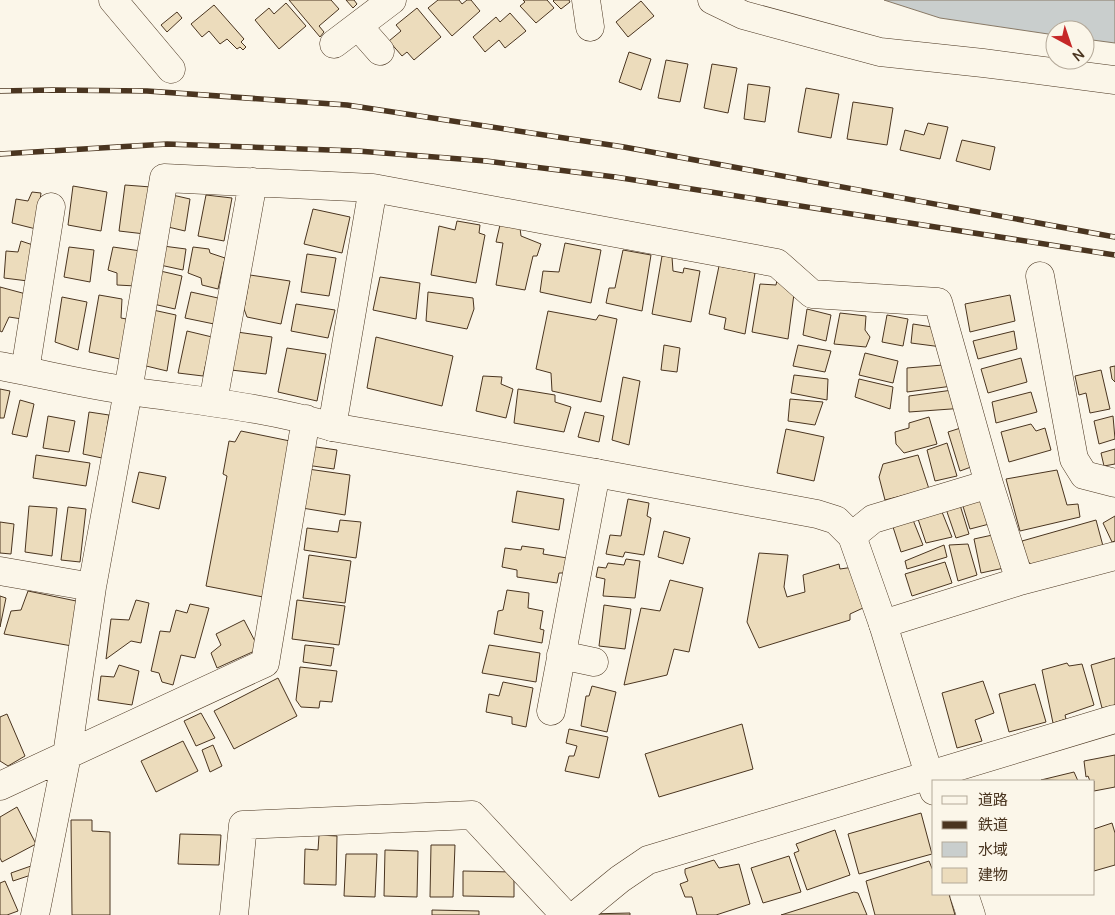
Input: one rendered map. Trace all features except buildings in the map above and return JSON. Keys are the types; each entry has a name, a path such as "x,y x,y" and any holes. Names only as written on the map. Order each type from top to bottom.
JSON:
{"street":[{"path":"113,0 171,70"},
{"path":"334,44 392,0"},
{"path":"586,0 590,27"},
{"path":"712,0 743,15 880,52 1115,80"},
{"path":"358,26 380,51"},
{"path":"35,915 67,755 92,587 164,178 374,188 778,263 812,294 938,302 989,484 1020,581"},
{"path":"213,402 253,182"},
{"path":"332,426 374,188"},
{"path":"51,207 12,368 128,391 213,402 306,419 332,426 817,514 836,520 852,536 883,624 931,783 648,860 620,879 576,915"},
{"path":"1040,276 1074,459 1084,474 1115,484"},
{"path":"0,786 264,663 306,419"},
{"path":"551,711 596,473"},
{"path":"852,536 873,519 989,484"},
{"path":"883,624 1020,581 1115,556"},
{"path":"0,571 92,587"},
{"path":"561,655 594,662"},
{"path":"940,780 1115,720"},
{"path":"234,915 243,824 472,815 565,915"},
{"path":"964,895 971,915"}],"water":[{"path":"884,0 1115,0 1115,43 1095,40 1095,20 1045,20 1045,34 940,18"}],"railway":[{"path":"0,91 147,91 347,105 624,147 1115,237"},
{"path":"0,154 167,144 358,151 486,161 615,177 1115,255"}]}
